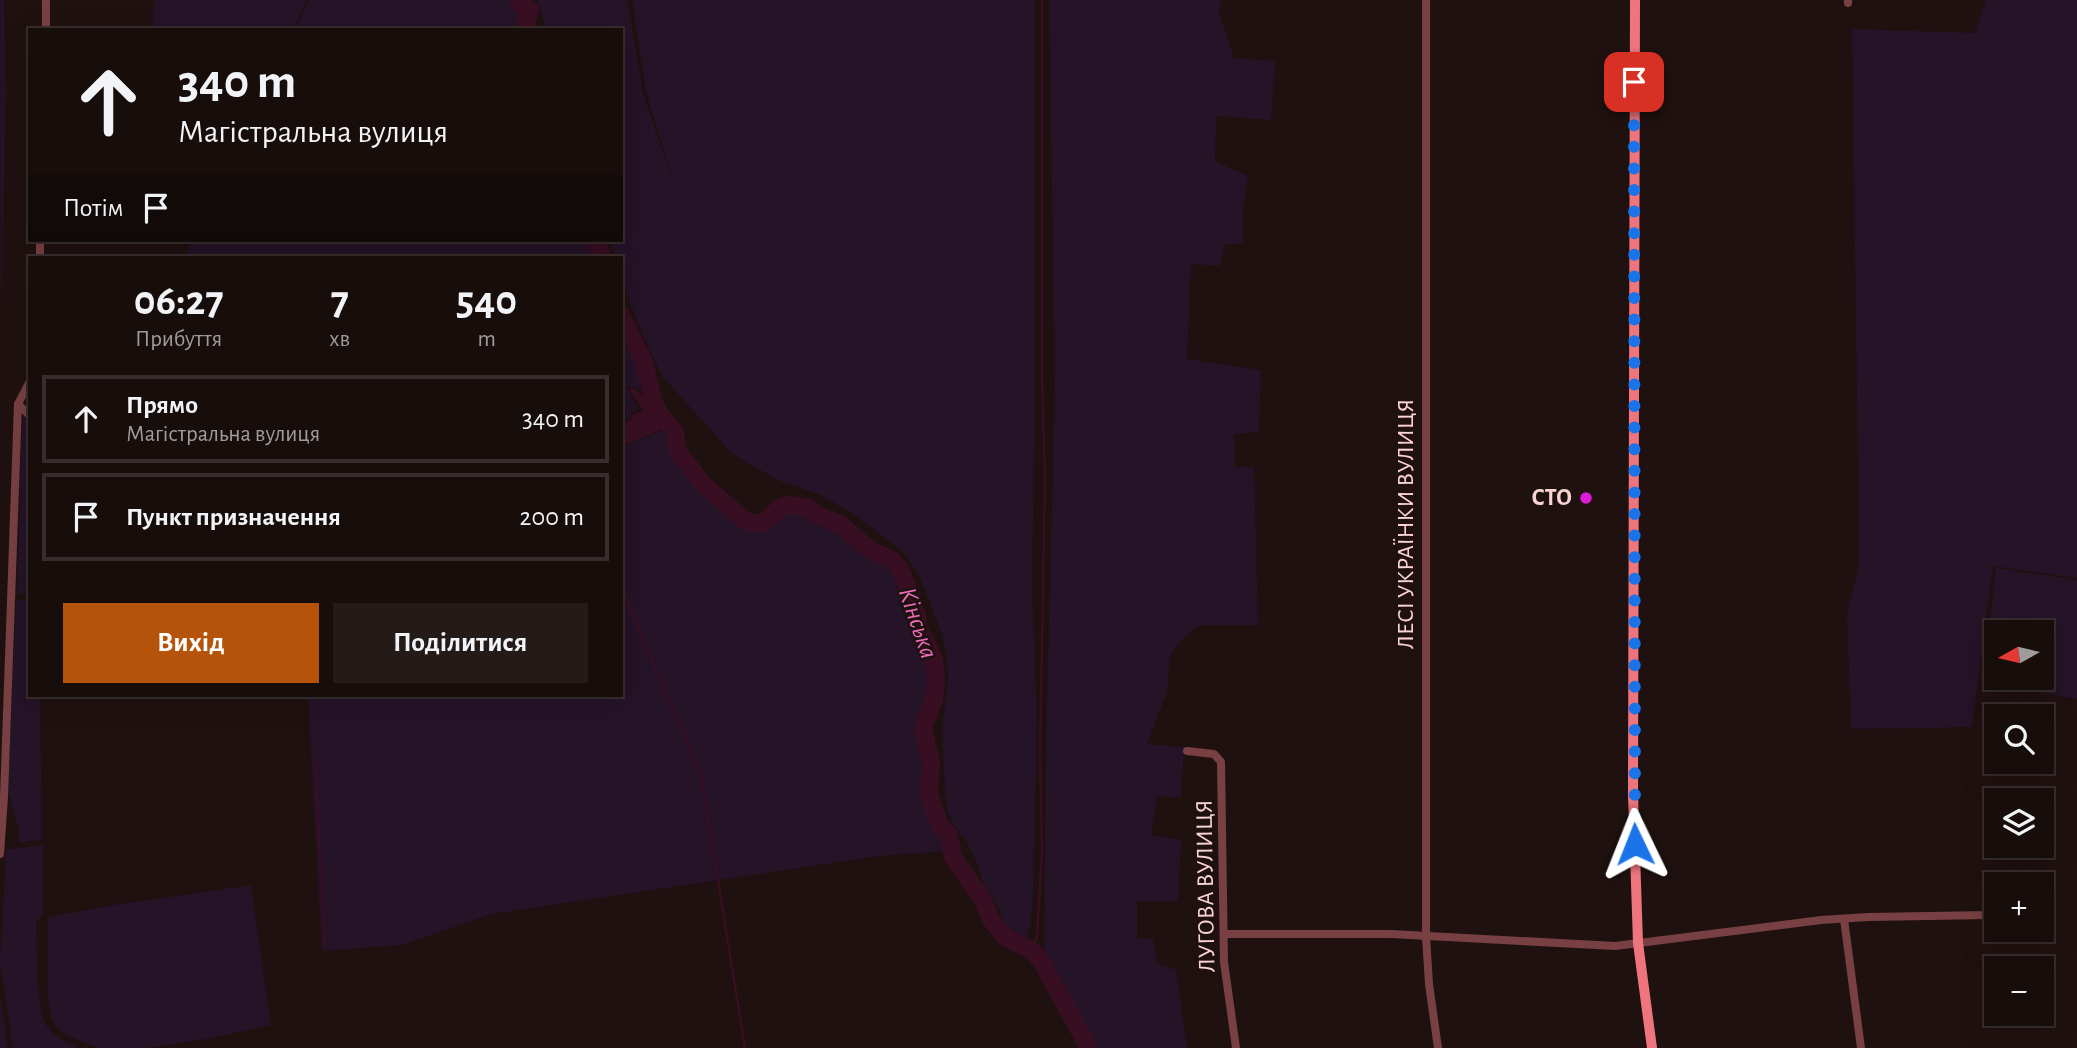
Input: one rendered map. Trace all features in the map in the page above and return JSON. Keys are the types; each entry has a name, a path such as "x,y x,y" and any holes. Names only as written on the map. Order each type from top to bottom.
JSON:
{"main road":[{"path":"1634,0 1633,794 1638,943 1652,1048"}],"street":[{"path":"46,0 46,28"},
{"name":"ЛЕСІ УКРАЇНКИ ВУЛИЦЯ","path":"1426,0 1426,937 1438,1048"},
{"path":"0,854 18,404 28,385"},
{"path":"18,404 28,414"},
{"name":"ЛУГОВА ВУЛИЦЯ","path":"1187,751 1214,754 1221,762 1224,962 1236,1048"},
{"path":"1224,934 1391,934 1607,946 1799,922 1984,915"},
{"path":"1844,919 1861,1048"}],"shaded area":[{"path":"0,0 4,0 6,90 1,325"},
{"path":"154,0 306,0 295,28 152,28"},
{"path":"308,0 514,0 522,28 297,28"},
{"path":"537,0 627,0 643,93 678,197 646,92 632,0 1035,0 1032,586 1037,715 1033,892 1031,923 1026,939 1006,926 983,883 979,867 965,839 952,823 946,807 942,729 948,679 947,658 942,634 918,573 901,550 855,515 821,495 780,481 737,457 663,377 648,348 623,282 623,256 615,256 611,242 623,242 623,28 545,28"},
{"path":"1049,0 1221,0 1219,13 1234,58 1275,61 1271,120 1216,116 1215,161 1248,176 1243,211 1243,244 1225,244 1220,266 1191,264 1187,359 1261,370 1259,432 1234,435 1234,467 1254,467 1258,625 1200,625 1182,639 1170,656 1167,692 1147,744 1184,747 1181,798 1157,796 1151,835 1181,840 1178,901 1137,901 1137,938 1153,939 1157,963 1176,970 1187,1048 1093,1048 1044,954 1046,739 1055,386"},
{"path":"1986,0 2077,0 2077,578 1993,566 1972,727 1851,729 1847,614 1858,570 1859,546 1852,29 1975,33"},
{"path":"191,242 589,242 594,256 185,256"},
{"path":"623,331 645,382 647,397 638,388 626,386 638,410 631,413 632,417 623,422"},
{"path":"628,388 635,389 647,400 648,394 655,393 660,410 672,425 623,446 623,424 632,418 632,415 644,411"},
{"path":"22,417 28,420 28,594 17,594"},
{"path":"668,428 672,432 673,448 684,468 705,492 740,521 751,527 765,528 789,508 805,511 839,530 896,569 915,633 926,648 932,674 929,698 917,724 926,764 925,791 946,851 879,856 491,914 402,945 322,951 308,698 623,697 623,447"},
{"path":"1996,568 2077,580 2077,699 2024,690 2054,690 2054,620 1990,620"},
{"path":"16,600 28,601 28,697 40,697 42,839 19,843 18,827 8,790"},
{"path":"43,845 43,914 36,922 41,1011 50,1030 78,1048 13,1048 0,963 6,850"},
{"path":"251,885 271,1025 148,1048 98,1048 57,1028 51,1017 48,999 48,917"},
{"path":"0,995 8,1048 0,1048"}],"waterway":[{"name":"Кінська","path":"518,0 530,9 526,20 528,28"},
{"path":"1031,950 1037,937 1042,851 1040,756 1045,478 1042,379 1042,0"},
{"name":"Кінська","path":"597,242 602,256"},
{"name":"Кінська","path":"623,319 644,362 659,413 675,432 681,456 704,485 743,519 752,523 763,523 781,507 789,505 810,508 817,515 840,524 874,552 892,560 899,568 917,615 918,629 934,661 934,700 923,729 931,762 929,794 940,825 949,835 953,857 982,899 992,921 1006,938 1031,950 1040,959 1089,1048"},
{"path":"623,592 701,775 745,1048"},
{"path":"315,762 325,945"}],"place":[{"name":"СТО","path":"1586,498"}],"route":[{"path":"1634,82 1635,844"}]}
